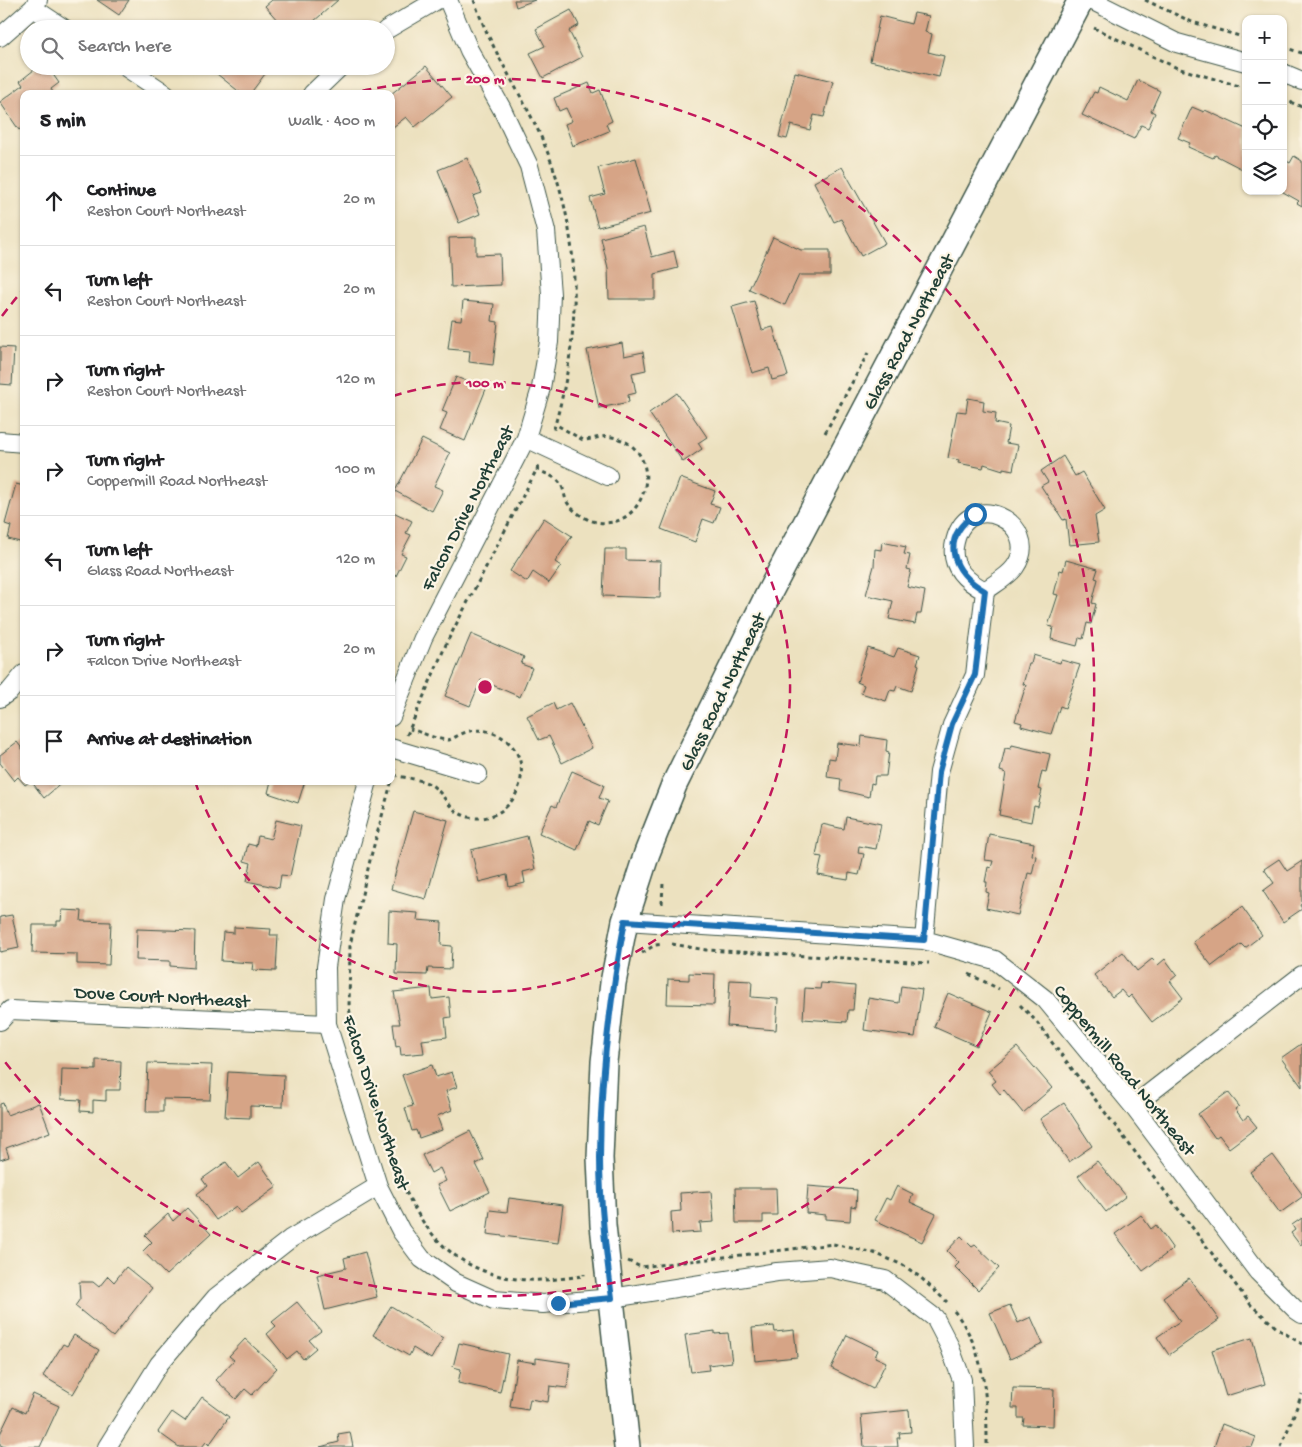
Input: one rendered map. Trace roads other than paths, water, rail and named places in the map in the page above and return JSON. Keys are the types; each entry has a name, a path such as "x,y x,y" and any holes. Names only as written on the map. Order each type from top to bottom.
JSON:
{"street":[{"path":"395,25 436,0"},
{"name":"Falcon Drive Northeast","path":"395,707 423,638 526,438 541,388 549,342 551,294 546,231 529,166 502,109 469,50 448,0"},
{"name":"Glass Road Northeast","path":"627,1447 603,1225 600,1158 606,1052 613,983 625,921 647,853 674,785 763,606 1081,0"},
{"path":"1091,0 1177,43 1242,61"},
{"path":"0,37 36,4 55,20"},
{"path":"1287,74 1302,81"},
{"path":"138,75 160,90"},
{"path":"316,90 332,75"},
{"path":"526,438 608,476"},
{"path":"0,441 20,443"},
{"path":"924,940 939,772 952,724 975,675 985,591 1014,568 1020,558 1021,548 1014,524 1003,517 982,513 975,514 961,527 954,554 956,566 964,577 985,591"},
{"path":"0,698 10,691 20,679"},
{"path":"395,749 478,774"},
{"name":"Falcon Drive Northeast","path":"367,785 336,899 326,967 327,1024 378,1186 401,1231 422,1259 456,1283 494,1300 543,1304 612,1298 777,1272 830,1268 885,1280 934,1318 949,1345 962,1380 965,1447"},
{"name":"Coppermill Road Northeast","path":"625,921 924,940 994,960 1045,999 1134,1106 1258,1272 1302,1314"},
{"path":"1134,1106 1302,975"},
{"name":"Dove Court Northeast","path":"0,1021 10,1010 327,1024"},
{"path":"107,1447 159,1364 216,1297 290,1239 378,1186"}]}
